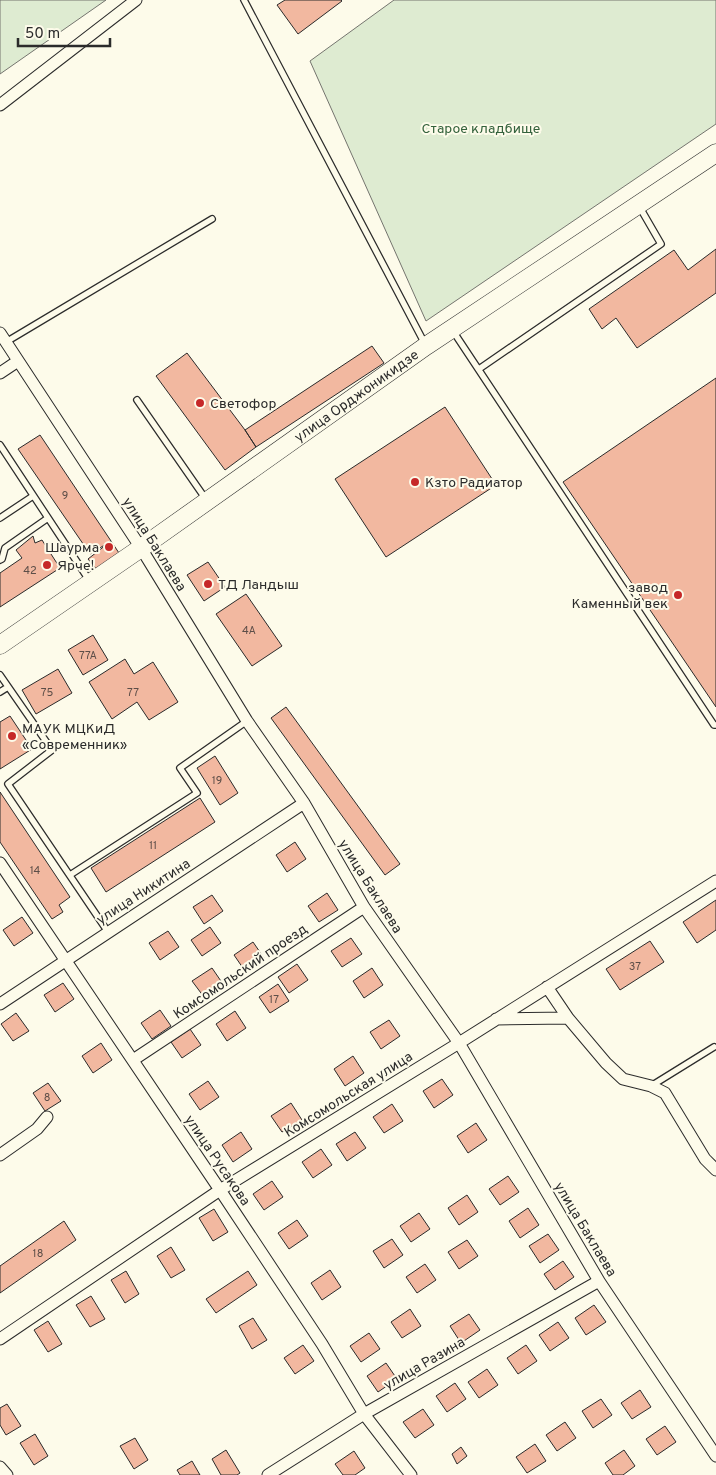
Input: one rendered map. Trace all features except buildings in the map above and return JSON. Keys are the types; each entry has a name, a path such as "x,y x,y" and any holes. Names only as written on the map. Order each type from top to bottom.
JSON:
{"main road":[{"name":"улица Орджоникидзе","path":"0,645 141,548 206,500 426,346 716,153"}],"street":[{"path":"0,105 136,0"},
{"name":"улица Баклаева","path":"3,338 141,548 247,721 304,803 364,907 459,1043 599,1281 716,1456"},
{"path":"0,373 18,361"},
{"name":"улица Никитина","path":"0,1004 304,803"},
{"name":"улица Русакова","path":"0,862 322,1344 364,1414 411,1475"},
{"name":"Комсомольская улица","path":"0,1339 220,1190 459,1043 716,881"},
{"name":"Комсомольский проезд","path":"132,1060 364,907"},
{"path":"547,987 568,1018 606,1063 623,1079 651,1086 665,1093 705,1159 716,1170"},
{"path":"496,1019 568,1018"},
{"path":"0,1155 37,1129 47,1117"},
{"name":"улица Разина","path":"268,1475 364,1414 599,1281"},
{"path":"0,1467 7,1475"}],"lane":[{"path":"244,0 426,346"},
{"path":"479,369 661,244 639,205"},
{"path":"3,338 212,219"},
{"path":"452,330 714,725 716,725"},
{"path":"137,400 206,500"},
{"path":"0,445 90,582"},
{"path":"0,518 33,496"},
{"path":"0,560 5,548 48,518"},
{"path":"0,674 52,750 8,784 108,932"},
{"path":"0,692 8,687"},
{"path":"70,875 197,793 180,768 247,721"},
{"path":"651,1086 714,1047"}],"green space":[{"path":"0,0 106,0 0,74"},
{"name":"Старое кладбище","path":"394,0 716,0 716,124 426,321 310,61"}],"place":[{"name":"Светофор","path":"200,403"},
{"name":"Кзто Радиатор","path":"415,482"},
{"name":"Шаурма","path":"109,547"},
{"name":"Ярче!","path":"47,565"},
{"name":"ТД Ландыш","path":"208,584"},
{"name":"завод Каменный век","path":"678,595"},
{"name":"МАУК МЦКиД «Современник»","path":"12,736"}]}
